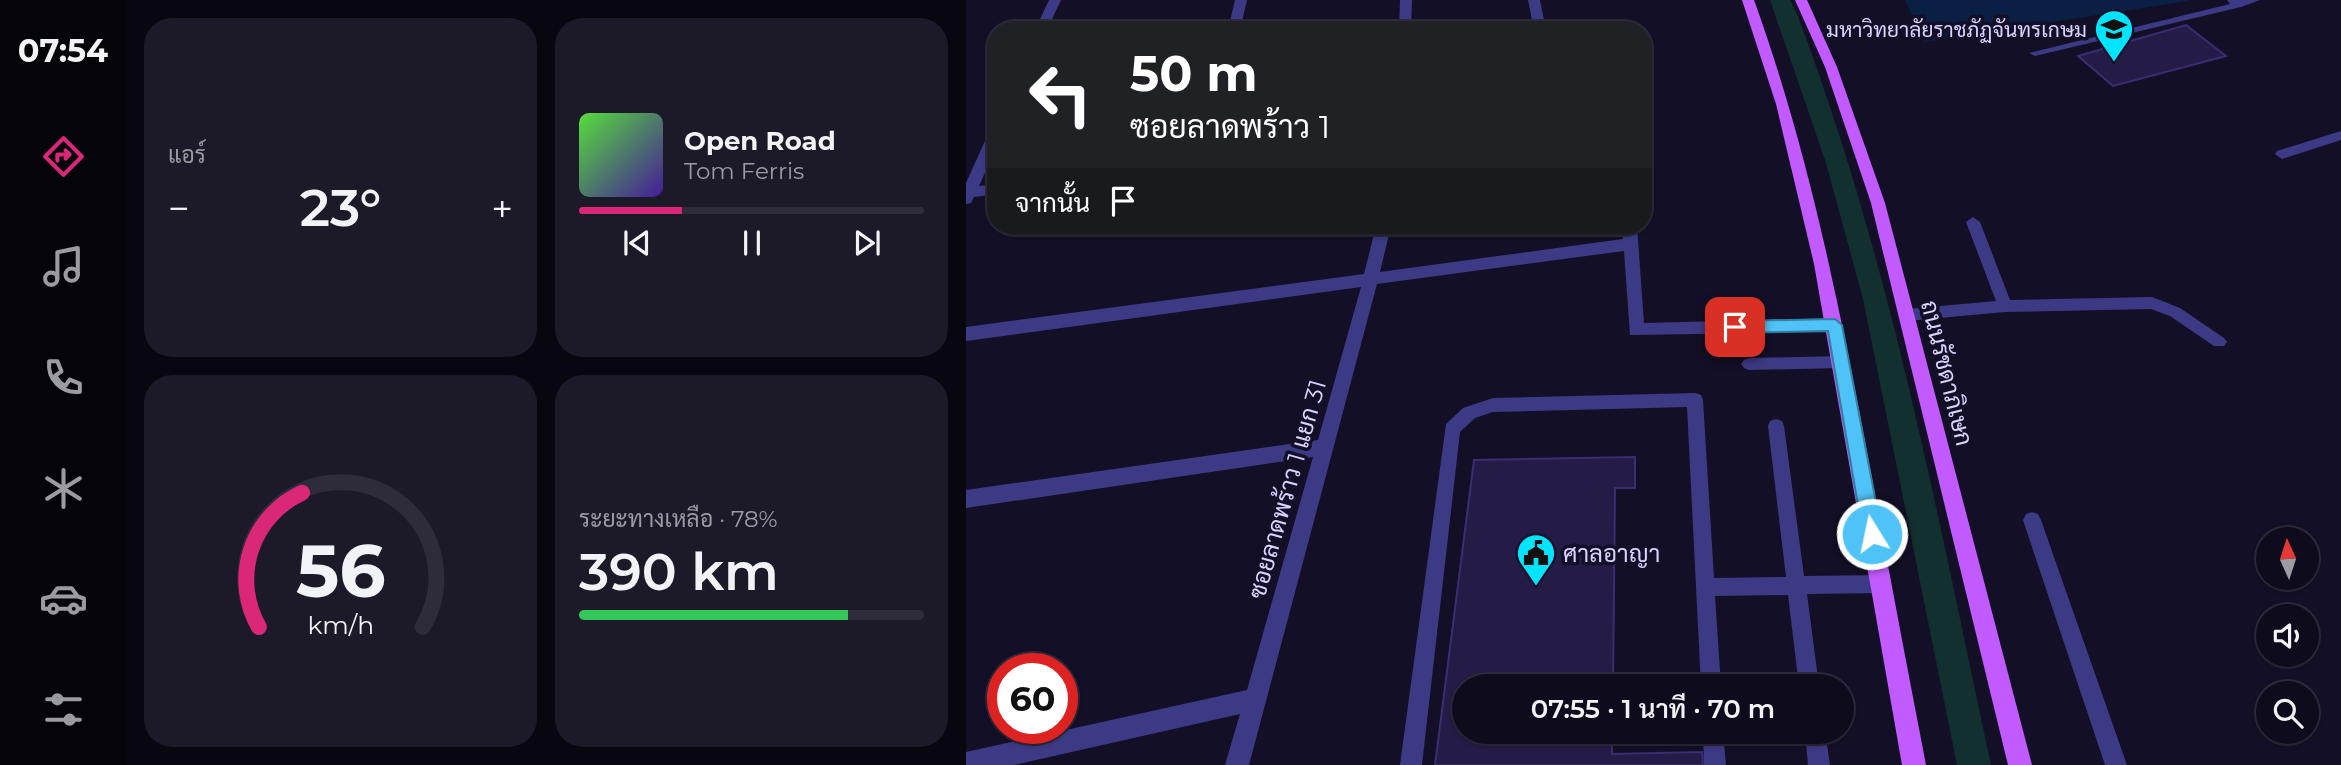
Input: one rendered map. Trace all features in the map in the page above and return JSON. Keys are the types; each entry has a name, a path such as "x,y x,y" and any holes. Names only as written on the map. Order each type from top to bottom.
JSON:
{"main road":[{"path":"1748,0 1787,108 1808,191 1842,362 1914,765"},
{"name":"ถนนรัชดาภิเษก","path":"1801,0 1831,67 1878,203 2020,765"}],"street":[{"path":"1045,21 1055,0"},
{"path":"1236,21 1241,0"},
{"path":"1405,21 1406,0"},
{"path":"1534,0 1538,21"},
{"path":"2282,154 2341,135"},
{"path":"967,195 987,152"},
{"path":"967,195 987,191"},
{"name":"ซอยลาดพร้าว 1 แยก 31","path":"1237,765 1322,448 1372,277 1381,235"},
{"path":"1630,235 1636,330 1835,325"},
{"path":"966,334 1631,244"},
{"path":"966,499 1322,448"},
{"path":"966,764 1253,700"}],"lane":[{"path":"2035,53 2255,0"},
{"path":"1973,222 2005,306"},
{"path":"1907,315 2005,306 2152,303 2175,312 2219,342"},
{"path":"1749,364 1842,362"},
{"path":"1411,765 1452,429 1469,413 1493,405 1695,400 1710,674"},
{"path":"1776,426 1808,674"},
{"path":"2032,520 2116,765"},
{"path":"1706,587 1881,584"},
{"path":"1714,744 1715,765"},
{"path":"1816,744 1819,765"}],"green space":[{"path":"1770,0 1790,0 1797,14 1830,105 1859,198 1908,385 1991,765 1957,765 1863,299 1826,163"}],"water":[{"path":"1905,0 2187,0 2188,1 1924,42"}],"building":[{"path":"2186,25 2226,56 2113,86 2078,56"},
{"name":"ศาลอาญา","path":"1635,457 1635,488 1615,488 1613,674 1452,674 1452,744 1612,744 1612,754 1702,752 1703,765 1435,765 1474,460"}],"place":[{"name":"มหาวิทยาลัยราชภัฏจันทรเกษม","path":"2114,63"},
{"name":"ศาลอาญา","path":"1536,587"}],"route":[{"path":"1735,327 1835,325 1872,534"}]}
